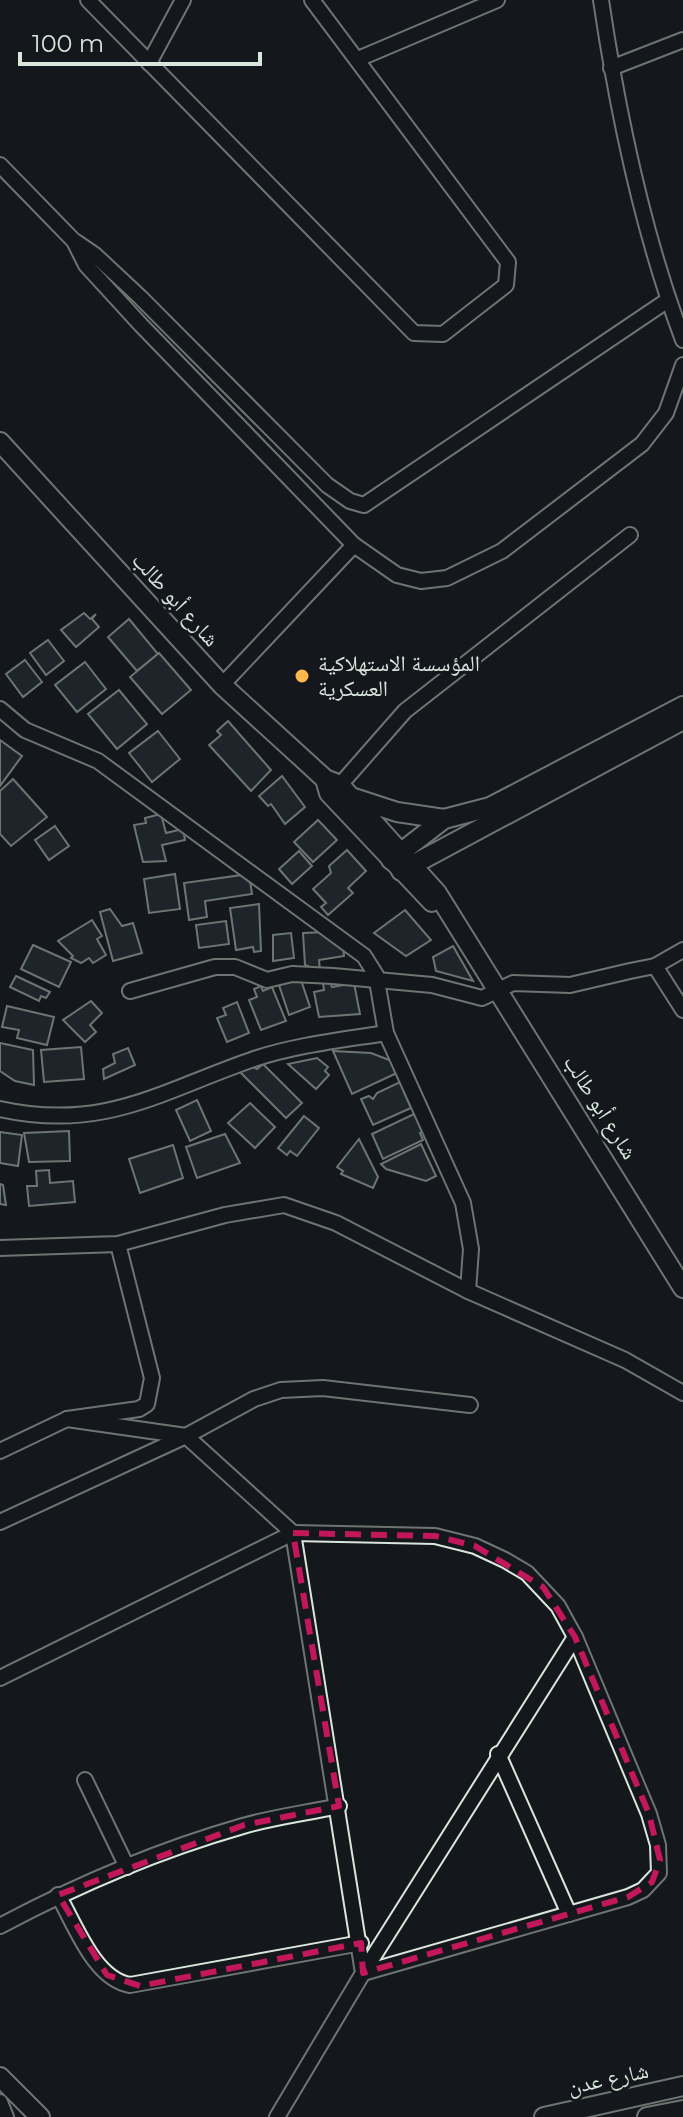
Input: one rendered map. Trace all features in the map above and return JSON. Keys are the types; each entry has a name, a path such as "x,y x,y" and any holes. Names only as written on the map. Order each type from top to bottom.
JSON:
{"street":[{"path":"88,0 414,333 443,334 501,291 509,276 508,262 312,0"},
{"path":"149,63 183,0"},
{"path":"358,59 468,5 497,0"},
{"path":"601,0 611,68 668,300 683,340"},
{"path":"611,68 683,40"},
{"path":"0,165 74,241 95,255 140,297 327,485 350,501 364,505 668,300"},
{"path":"74,241 86,265 141,325 354,545 397,575 421,581 447,578 486,561 642,444 666,413 683,365"},
{"name":"شارع أبو طالب","path":"0,442 222,685 339,787 448,914 499,988 683,1288"},
{"path":"630,535 405,711 339,787 397,812 444,819 490,807 683,706"},
{"path":"222,685 354,545"},
{"path":"0,709 25,730 98,761 364,956 378,982 386,1033 463,1203 471,1249 468,1291"},
{"path":"402,861 683,720"},
{"name":"شارع أبو طالب","path":"339,787 329,793 402,861"},
{"path":"402,861 444,819"},
{"path":"130,991 215,967 235,967 267,980 313,975 432,985 482,998 499,988 525,982 570,985 655,966 683,950"},
{"path":"655,966 683,1010"},
{"path":"0,1109 59,1116 113,1112 257,1058 386,1033"},
{"path":"0,1248 118,1244 225,1215 284,1205 336,1223 468,1291 568,1333 683,1393"},
{"path":"0,1451 67,1419 139,1409 150,1397 152,1378 118,1244"},
{"path":"0,1522 186,1436 254,1399 305,1387 412,1396 470,1405"},
{"path":"67,1419 186,1436 293,1533 361,1943 363,1973"},
{"path":"0,1678 293,1533 435,1536 475,1546 527,1573 558,1606 575,1637 649,1814 660,1860 659,1873 643,1890 363,1973"},
{"path":"277,2117 498,1754 575,1637"},
{"path":"498,1754 569,1914"},
{"path":"85,1780 127,1867"},
{"path":"0,1926 58,1895 244,1825 339,1806"},
{"path":"58,1895 102,1969 114,1980 130,1985 361,1943"},
{"path":"0,2077 40,2117"},
{"name":"شارع عدن","path":"544,2117 683,2086"},
{"path":"657,2116 683,2110"}],"highlighted area":[{"path":"293,1533 435,1536 475,1546 543,1587 575,1637 649,1814 660,1860 652,1882 628,1897 363,1973 361,1943 140,1986 107,1975 58,1895 244,1825 339,1806"}],"building":[{"path":"84,613 90,619 96,614 92,619 99,627 76,647 61,630"},
{"path":"129,619 158,654 137,671 108,637"},
{"path":"48,640 64,661 46,675 30,653"},
{"path":"159,653 191,690 162,714 130,677"},
{"path":"25,660 42,682 23,697 6,674"},
{"path":"85,662 106,689 77,712 55,685"},
{"path":"119,690 147,724 117,749 88,714"},
{"path":"228,721 271,770 251,791 209,745 221,735 217,731"},
{"path":"158,731 180,759 152,782 129,753"},
{"path":"0,740 22,756 0,786"},
{"path":"282,776 305,807 285,824 271,804 268,806 259,796"},
{"path":"13,779 47,817 11,846 0,834 0,791"},
{"path":"161,814 166,833 183,829 185,840 162,845 166,861 143,862 134,825 146,823 145,818"},
{"path":"318,820 337,840 313,862 294,842"},
{"path":"55,826 69,846 49,860 35,840"},
{"path":"347,850 366,871 348,888 353,893 328,915 321,907 326,903 313,889 331,873 329,866"},
{"path":"299,851 312,866 292,884 279,869"},
{"path":"175,874 180,909 149,913 144,879"},
{"path":"249,874 252,894 205,901 207,917 189,920 184,883"},
{"path":"259,904 261,951 254,952 253,947 236,950 230,908"},
{"path":"110,909 122,926 133,923 142,953 113,961 100,912"},
{"path":"405,910 431,940 406,956 374,933"},
{"path":"92,920 102,936 97,939 106,955 93,963 89,958 81,963 71,958 73,956 58,941"},
{"path":"226,921 229,944 199,948 196,925"},
{"path":"327,932 343,945 344,956 319,960 320,971 305,965 303,933"},
{"path":"291,933 294,958 273,961 273,935"},
{"path":"33,945 71,962 59,987 21,969"},
{"path":"453,946 473,981 436,971 433,957"},
{"path":"16,976 50,992 46,998 41,996 39,1001 10,987"},
{"path":"300,977 310,1007 289,1015 279,985"},
{"path":"330,982 332,987 354,983 360,1014 319,1017 314,992 324,990 323,983"},
{"path":"261,986 263,991 272,987 286,1021 261,1030 249,1000 257,997 254,989"},
{"path":"91,1001 102,1013 90,1025 96,1032 85,1042 63,1020"},
{"path":"237,1002 249,1033 227,1042 217,1018 226,1015 223,1008"},
{"path":"7,1006 54,1017 47,1045 17,1038 19,1030 2,1027"},
{"path":"0,1043 33,1050 34,1085 15,1081 0,1071"},
{"path":"81,1047 84,1079 44,1082 41,1050"},
{"path":"128,1048 135,1065 104,1079 103,1069 115,1063 113,1054"},
{"path":"333,1051 371,1053 392,1061 397,1073 352,1094"},
{"path":"317,1058 328,1067 325,1071 329,1075 316,1089 288,1064"},
{"path":"263,1064 302,1103 286,1118 239,1071 251,1066 257,1069"},
{"path":"400,1082 411,1108 373,1125 361,1099 369,1096 373,1099 377,1093"},
{"path":"197,1100 211,1131 190,1141 176,1110"},
{"path":"250,1103 275,1127 255,1148 228,1123"},
{"path":"416,1113 424,1131 420,1133 423,1140 383,1159 372,1134"},
{"path":"304,1116 319,1128 297,1156 290,1151 287,1155 278,1148"},
{"path":"69,1131 70,1161 29,1162 24,1133"},
{"path":"0,1132 22,1135 18,1166 0,1163"},
{"path":"225,1134 240,1163 197,1178 186,1147"},
{"path":"359,1139 378,1177 373,1188 341,1174 343,1171 337,1167"},
{"path":"421,1144 436,1176 426,1181 386,1169 381,1164"},
{"path":"173,1145 183,1178 140,1193 129,1159"},
{"path":"49,1170 50,1183 73,1181 75,1202 29,1206 27,1186 37,1186 36,1171"},
{"path":"0,1184 3,1185 6,1205 0,1204"}],"place":[{"name":"المؤسسة الاستهلاكية العسكرية","path":"302,676"}]}
